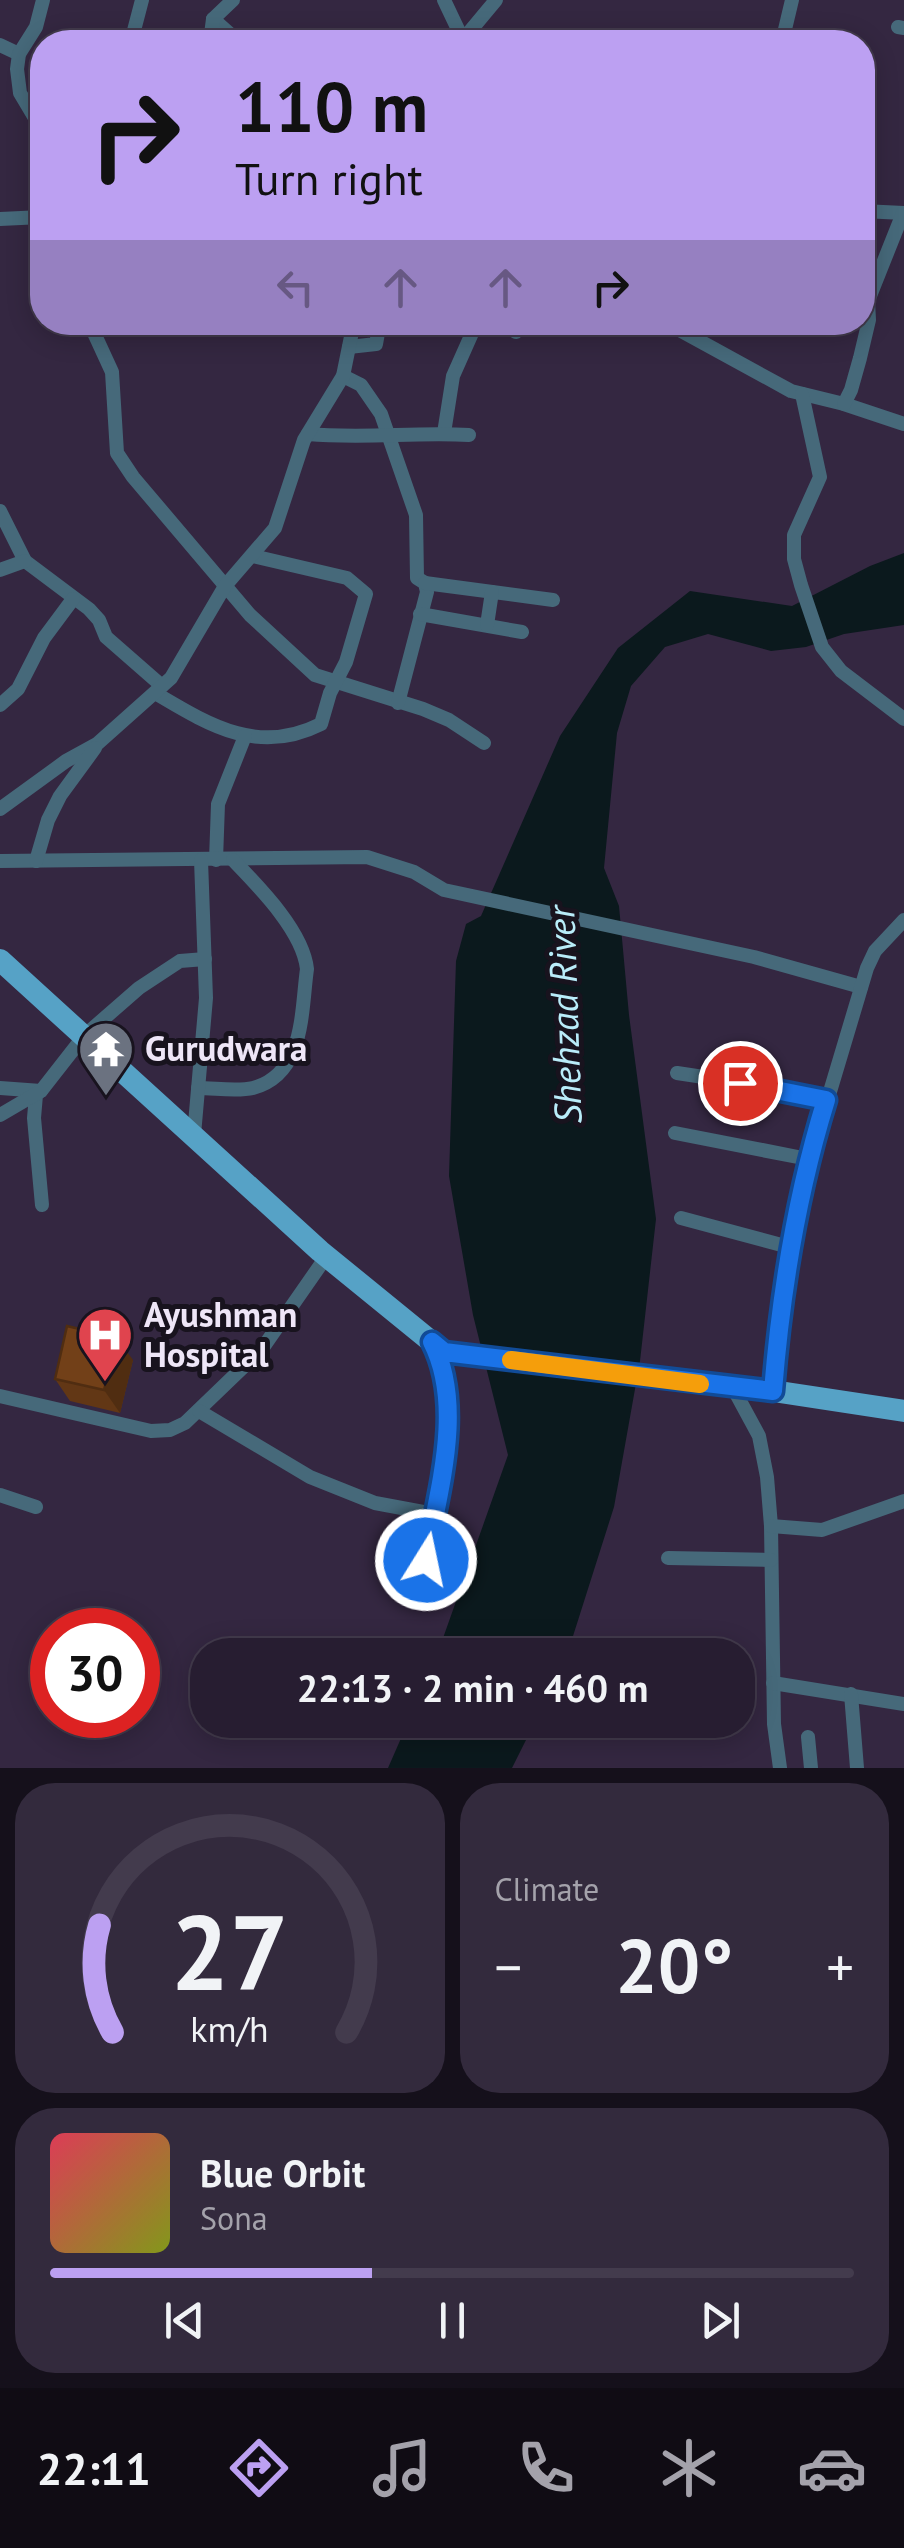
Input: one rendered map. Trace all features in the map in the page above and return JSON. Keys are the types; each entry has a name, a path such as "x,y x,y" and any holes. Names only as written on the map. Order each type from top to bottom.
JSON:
{"main road":[{"path":"0,960 326,1256 438,1347 904,1411"}],"street":[{"path":"34,30 44,0"},
{"path":"134,30 142,0"},
{"path":"211,30 212,19 234,0"},
{"path":"444,0 457,30"},
{"path":"471,30 496,0"},
{"path":"785,30 792,0"},
{"path":"212,19 224,30"},
{"path":"30,37 17,68 20,93 30,110"},
{"path":"0,45 20,54"},
{"path":"875,211 904,212 875,284"},
{"path":"0,219 30,218"},
{"path":"95,335 112,372 117,453 250,615 308,670 449,720 484,743"},
{"path":"0,810 66,761 97,744 171,678 225,586 275,528 308,434 342,376 352,335"},
{"path":"349,348 376,344 378,335"},
{"path":"444,433 453,376 470,335"},
{"path":"690,335 802,394 904,424"},
{"path":"844,404 852,390 865,335"},
{"path":"342,376 370,394 388,434 416,514 417,578 425,583 553,600"},
{"path":"802,394 820,477 794,535 800,585 822,647 841,671 904,720"},
{"path":"308,434 360,438 469,434"},
{"path":"0,511 24,561 100,620 106,637 158,689 222,731 289,737 321,724 366,594 346,578 328,572 252,556"},
{"path":"0,570 24,561"},
{"path":"398,703 425,583"},
{"path":"488,625 492,592"},
{"path":"0,706 18,689 44,638 73,599"},
{"path":"420,614 522,632"},
{"path":"194,1135 209,860 218,804 245,736"},
{"path":"36,861 60,796 97,744"},
{"path":"0,861 367,857 414,872 444,890 785,964 861,987"},
{"path":"198,1088 250,1089 268,1082 295,1053 306,955 262,890 233,860"},
{"path":"773,1391 789,1247 808,1159 875,952 904,920"},
{"path":"0,1115 38,1093 84,1036 170,966 205,958"},
{"path":"677,1074 826,1100"},
{"path":"0,1088 38,1093"},
{"path":"38,1093 34,1118 42,1205"},
{"path":"675,1133 808,1159"},
{"path":"681,1218 789,1247"},
{"path":"0,1396 151,1430 170,1430 198,1411 262,1349 326,1256"},
{"path":"426,1560 446,1445 448,1384 438,1347"},
{"path":"733,1388 760,1436 771,1526 774,1724 780,1768"},
{"path":"198,1411 323,1483 376,1503 434,1514"},
{"path":"0,1496 36,1507"},
{"path":"771,1526 822,1530 904,1501"},
{"path":"668,1558 772,1560"},
{"path":"774,1683 904,1704"},
{"path":"851,1694 857,1768"},
{"path":"808,1736 811,1768"}],"water":[{"name":"Shehzad River","path":"904,553 904,625 771,651 708,634 665,647 631,686 617,733 604,868 619,906 656,1219 640,1361 614,1507 572,1638 443,1638 508,1455 473,1315 449,1176 456,961 466,924 481,916 560,736 618,648 690,591 792,606"},
{"path":"401,1738 527,1738 512,1768 388,1768"}],"building":[{"path":"67,1326 117,1338 104,1390 55,1379"}],"slow traffic":[{"path":"511,1360 700,1384"}],"place":[{"name":"Gurudwara","path":"106,1098"},
{"name":"Ayushman Hospital","path":"105,1384"}],"route":[{"path":"426,1560 446,1445 448,1384 432,1342 444,1352 773,1391 785,1271 797,1202 826,1100 740,1083"}]}
